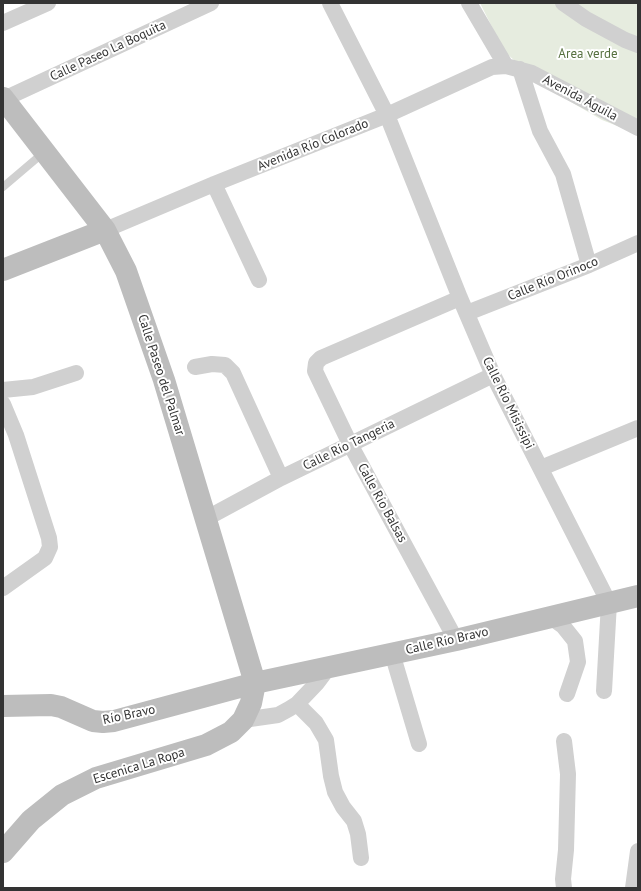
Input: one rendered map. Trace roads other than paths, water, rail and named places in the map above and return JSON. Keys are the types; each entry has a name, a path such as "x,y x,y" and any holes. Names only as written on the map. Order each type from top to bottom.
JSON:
{"street":[{"path":"3,23 48,3"},
{"name":"Calle Paseo La Boquita","path":"3,98 212,3"},
{"name":"Calle Río Misissipi","path":"330,3 387,115 460,298 493,375 609,604 604,691"},
{"path":"469,3 513,68 540,131 563,174 589,265"},
{"path":"563,3 625,40 638,45"},
{"name":"Avenida Río Colorado","path":"105,230 214,184 387,115 492,67 513,68"},
{"name":"Avenida Águila","path":"513,68 532,73 638,128"},
{"name":"Calle Paseo del Palmar","path":"3,98 105,230 129,278 164,380 256,683"},
{"path":"214,184 259,280"},
{"path":"3,270 105,230"},
{"name":"Calle Río Orinoco","path":"467,313 638,244"},
{"name":"Calle Río Balsas","path":"456,640 350,444 315,371 316,363 321,358 460,298"},
{"path":"195,367 212,364 224,366 233,373 281,478"},
{"path":"3,390 33,387 76,373"},
{"name":"Calle Río Tangeria","path":"207,518 281,478 493,375"},
{"path":"3,404 21,450 49,538 50,547 45,558 3,588"},
{"path":"541,468 638,428"},
{"name":"Calle Río Bravo","path":"256,683 456,640 550,616 609,604 638,596"},
{"path":"550,616 563,626 575,641 578,662 567,694"},
{"path":"392,653 419,744"},
{"path":"243,720 278,715 297,704 330,667"},
{"path":"243,720 251,703 256,683"},
{"name":"Río Bravo","path":"3,706 51,705 61,707 93,721 103,722 114,721 256,683"},
{"path":"297,704 316,724 326,740 335,792 343,807 354,821 358,834 361,858"},
{"name":"Escenica La Ropa","path":"3,852 31,820 62,795 96,778 206,745 231,732 243,720"},
{"path":"564,742 568,774 566,850 563,879 564,888"},
{"path":"633,888 638,851"}],"lane":[{"path":"3,187 45,152"}],"park label":[{"name":"Area verde","path":"588,54"}]}
